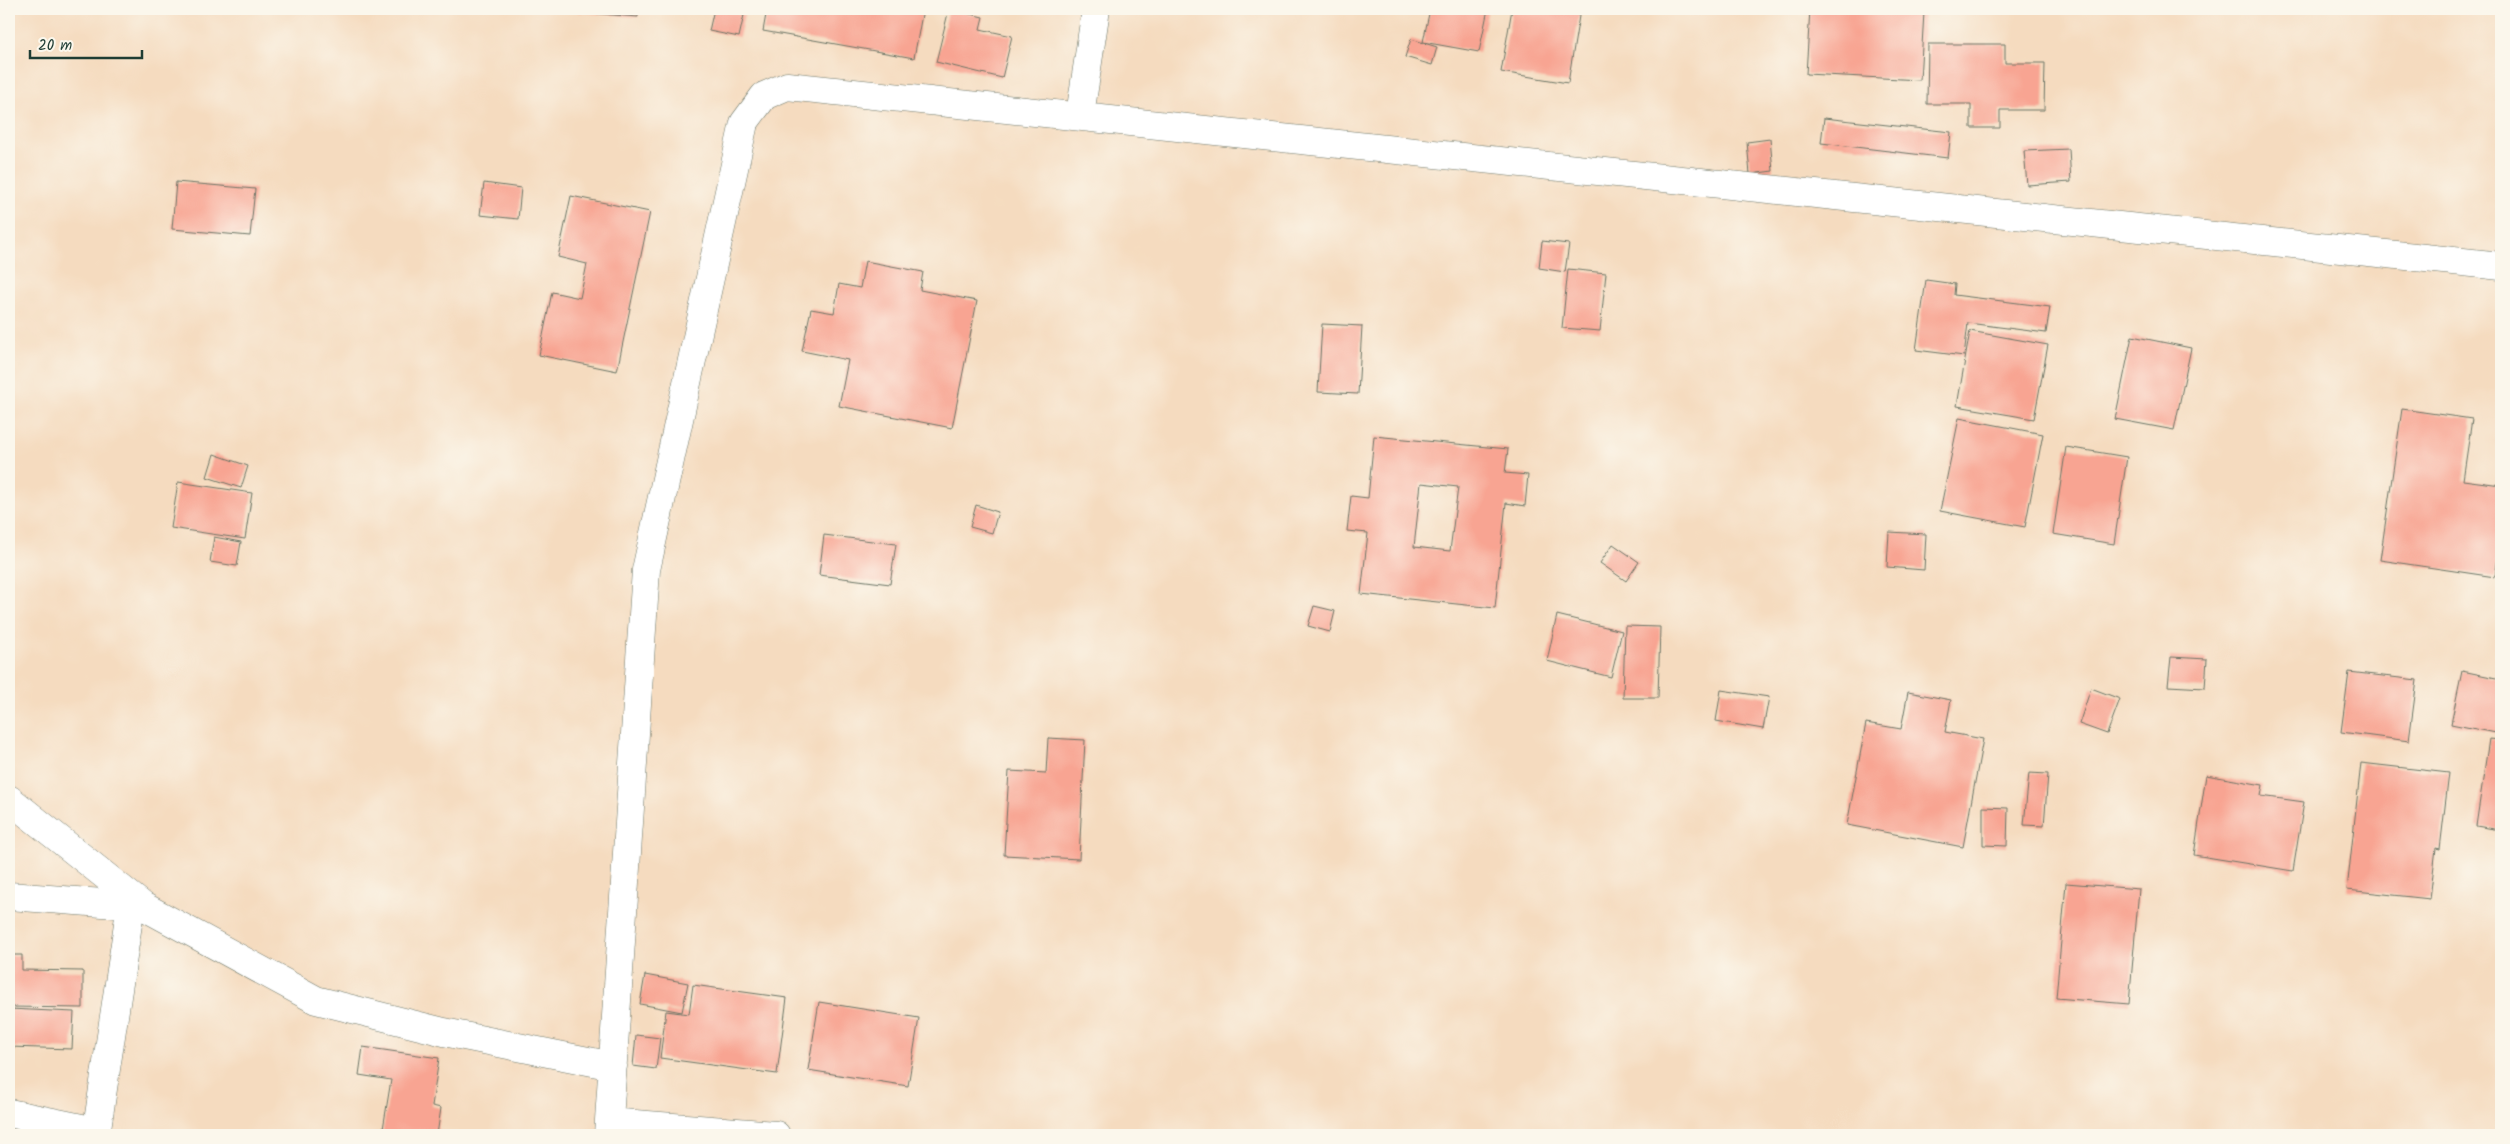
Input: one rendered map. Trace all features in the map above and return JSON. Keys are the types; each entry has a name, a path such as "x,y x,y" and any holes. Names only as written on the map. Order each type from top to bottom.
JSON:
{"street":[{"path":"1080,116 1096,9"},
{"path":"776,1135 609,1129 646,570 744,123 764,96 787,86 2501,266"},
{"path":"9,799 137,905 316,1000 444,1032 613,1066"},
{"path":"9,896 137,905"},
{"path":"9,1113 96,1133 137,905"}],"building":[{"path":"577,9 638,9 638,17 577,12"},
{"path":"714,9 744,15 739,37 709,31"},
{"path":"767,9 923,9 914,58 763,31"},
{"path":"949,9 983,17 980,29 1012,36 1002,78 936,62"},
{"path":"1430,9 1488,9 1479,52 1423,42"},
{"path":"1512,9 1580,10 1568,83 1501,72"},
{"path":"1810,9 1924,12 1920,80 1806,74"},
{"path":"1411,39 1437,47 1432,65 1405,57"},
{"path":"1928,44 2005,44 2005,63 2045,63 2044,110 2000,110 2000,128 1971,128 1971,104 1927,104"},
{"path":"1824,118 1951,132 1948,158 1821,143"},
{"path":"1770,139 1773,171 1750,174 1747,142"},
{"path":"2069,149 2071,182 2027,185 2024,151"},
{"path":"176,182 255,189 250,236 172,229"},
{"path":"484,183 521,188 518,219 480,215"},
{"path":"571,196 650,212 617,371 539,355 552,292 580,298 587,264 558,257"},
{"path":"1542,241 1569,244 1565,272 1539,268"},
{"path":"865,261 923,272 920,290 977,301 952,428 839,406 848,360 802,351 811,309 834,313 839,284 860,288"},
{"path":"1568,269 1606,273 1600,331 1562,328"},
{"path":"1926,280 1955,284 1954,295 2050,307 2046,333 1968,323 1964,356 1916,350"},
{"path":"1322,324 1362,326 1358,394 1318,392"},
{"path":"1970,331 2048,345 2034,419 1957,406"},
{"path":"2132,336 2191,348 2174,430 2115,419"},
{"path":"2402,409 2472,419 2463,480 2501,485 2501,537 2495,577 2380,560"},
{"path":"1959,418 2043,434 2025,527 1940,511"},
{"path":"1374,436 1508,449 1505,473 1528,475 1525,506 1506,503 1495,608 1361,594 1368,533 1347,531 1351,496 1368,498","holes":["1421,483 1458,487 1450,551 1414,547"]},
{"path":"2066,447 2127,457 2114,544 2053,534"},
{"path":"214,454 248,466 241,488 207,477"},
{"path":"178,482 252,493 245,539 171,528"},
{"path":"976,505 998,512 992,533 970,527"},
{"path":"1889,532 1926,534 1924,570 1887,567"},
{"path":"824,535 896,544 890,584 819,575"},
{"path":"214,537 241,542 237,566 210,562"},
{"path":"1613,544 1639,562 1626,581 1600,563"},
{"path":"1314,606 1335,611 1330,632 1308,626"},
{"path":"1557,615 1622,631 1611,677 1547,661"},
{"path":"1625,626 1660,627 1658,698 1623,698"},
{"path":"2171,657 2207,659 2205,688 2168,686"},
{"path":"2462,671 2501,679 2501,734 2451,724"},
{"path":"2349,672 2417,680 2409,741 2341,732"},
{"path":"2091,688 2120,699 2107,734 2079,724"},
{"path":"1721,690 1769,697 1763,729 1716,721"},
{"path":"1908,692 1951,700 1945,732 1983,739 1963,847 1847,825 1866,723 1901,729"},
{"path":"1048,738 1085,740 1079,859 1004,855 1009,771 1046,773"},
{"path":"2489,739 2501,740 2500,830 2476,826"},
{"path":"2361,763 2449,773 2440,849 2436,848 2430,899 2347,890"},
{"path":"2029,773 2048,774 2044,826 2024,825"},
{"path":"2206,775 2263,785 2261,796 2304,802 2293,871 2194,855"},
{"path":"1983,807 2008,808 2007,846 1983,845"},
{"path":"2066,883 2139,889 2129,1004 2056,998"},
{"path":"9,955 22,955 22,970 83,971 83,1008 9,1007"},
{"path":"645,975 688,983 682,1012 640,1004"},
{"path":"693,985 787,998 777,1074 660,1058 666,1011 689,1014"},
{"path":"819,1002 919,1018 908,1086 808,1070"},
{"path":"9,1009 74,1012 72,1049 9,1047"},
{"path":"636,1035 660,1038 656,1069 633,1066"},
{"path":"363,1047 439,1058 432,1106 441,1108 437,1135 382,1135 391,1080 359,1075"}]}
